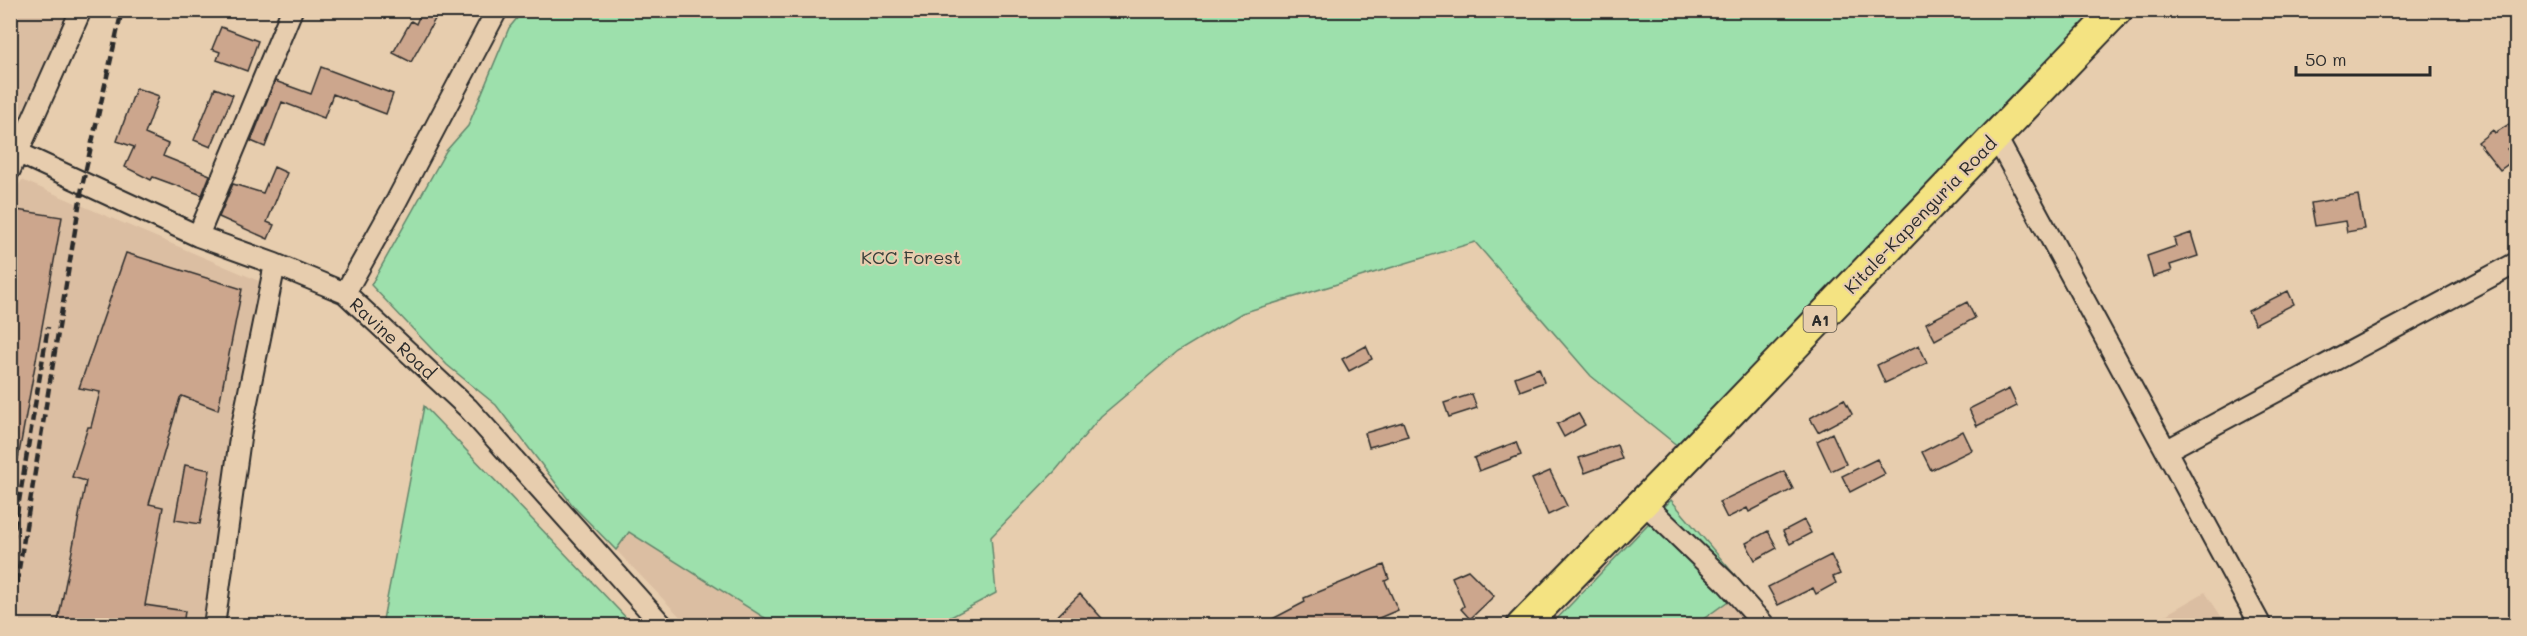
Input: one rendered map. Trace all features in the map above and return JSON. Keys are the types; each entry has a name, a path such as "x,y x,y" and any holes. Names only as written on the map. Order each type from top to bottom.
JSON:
{"highway":[{"name":"Kitale-Kapenguria Road","path":"1522,626 2117,10"}],"street":[{"path":"10,171 15,151 81,10"},
{"path":"198,236 292,10"},
{"path":"345,292 397,200 497,10"},
{"path":"1996,137 2261,626"},
{"name":"Ravine Road","path":"15,151 198,236 345,292 468,408 663,626"},
{"path":"2167,450 2517,263"},
{"path":"214,626 242,431 276,264"},
{"path":"1643,502 1726,582 1765,626"}],"shaded area":[{"path":"10,11 70,11 11,134"},
{"path":"22,180 259,281 203,625 11,625 10,199"},
{"path":"629,532 776,625 688,625 616,550"},
{"path":"1746,588 1770,625 1695,626"},
{"path":"2205,592 2227,625 2148,625"}],"green space":[{"name":"KCC Forest","path":"523,11 2113,11 1689,455 1591,376 1475,242 1242,313 1177,352 1101,416 1056,470 991,537 996,593 936,625 776,625 629,532 616,550 574,507 496,405 447,365 371,285 446,151 468,126 509,28"},
{"path":"424,406 633,625 382,625"},
{"path":"1671,500 1746,588 1695,625 1550,626"}],"building":[{"path":"422,10 440,10 411,62 393,53 411,21 416,24"},
{"path":"221,27 258,41 247,71 217,60 220,52 212,49"},
{"path":"321,67 393,94 386,114 333,94 324,118 282,102 265,147 251,141 275,81 311,94"},
{"path":"136,88 159,96 145,134 168,144 163,156 210,175 202,195 153,177 151,180 125,167 134,147 117,141"},
{"path":"215,88 233,95 211,147 194,140"},
{"path":"2517,119 2517,143 2507,149 2515,159 2500,170 2478,142 2493,130 2495,133"},
{"path":"274,167 287,173 267,222 274,225 268,239 219,217 233,184 263,193"},
{"path":"2358,195 2364,229 2347,232 2345,221 2315,226 2311,203"},
{"path":"10,209 62,217 18,459 10,458"},
{"path":"2191,233 2198,256 2170,265 2172,271 2153,277 2147,256 2176,246 2174,239"},
{"path":"126,253 242,289 218,410 182,396 180,398 149,504 163,507 145,605 185,611 183,626 141,621 140,626 57,626 86,481 72,477 88,427 91,427 100,392 79,388"},
{"path":"2288,291 2294,304 2255,324 2248,311"},
{"path":"1967,302 1975,318 1935,340 1926,323"},
{"path":"1919,345 1927,363 1885,383 1877,365"},
{"path":"1366,346 1372,359 1349,371 1342,359"},
{"path":"1539,368 1544,382 1520,391 1515,377"},
{"path":"2009,389 2017,406 1977,426 1969,409"},
{"path":"1472,394 1477,408 1449,417 1444,403"},
{"path":"1844,399 1852,414 1818,432 1810,418"},
{"path":"1578,413 1585,425 1564,437 1557,424"},
{"path":"1403,422 1408,436 1369,447 1365,433"},
{"path":"1963,431 1972,450 1931,470 1922,452"},
{"path":"1832,433 1846,464 1831,471 1817,441"},
{"path":"1516,442 1521,455 1479,471 1474,458"},
{"path":"1617,445 1622,459 1585,473 1579,458"},
{"path":"1877,459 1885,474 1850,492 1842,476"},
{"path":"185,465 210,470 200,524 175,520"},
{"path":"1550,471 1567,506 1548,515 1532,479"},
{"path":"1784,471 1793,489 1749,512 1747,508 1727,518 1719,502"},
{"path":"1804,520 1811,533 1790,544 1783,531"},
{"path":"1768,531 1777,548 1755,560 1746,543"},
{"path":"1831,555 1840,574 1833,577 1836,583 1816,594 1813,588 1778,605 1768,587"},
{"path":"1384,565 1389,579 1385,581 1398,610 1360,626 1259,626 1305,602 1304,598"},
{"path":"1468,570 1494,596 1470,619 1461,609 1464,606 1452,577"},
{"path":"1080,594 1109,626 1047,626"}],"railway":[{"path":"10,623 83,182 122,10"},
{"path":"10,555 48,327"}]}
